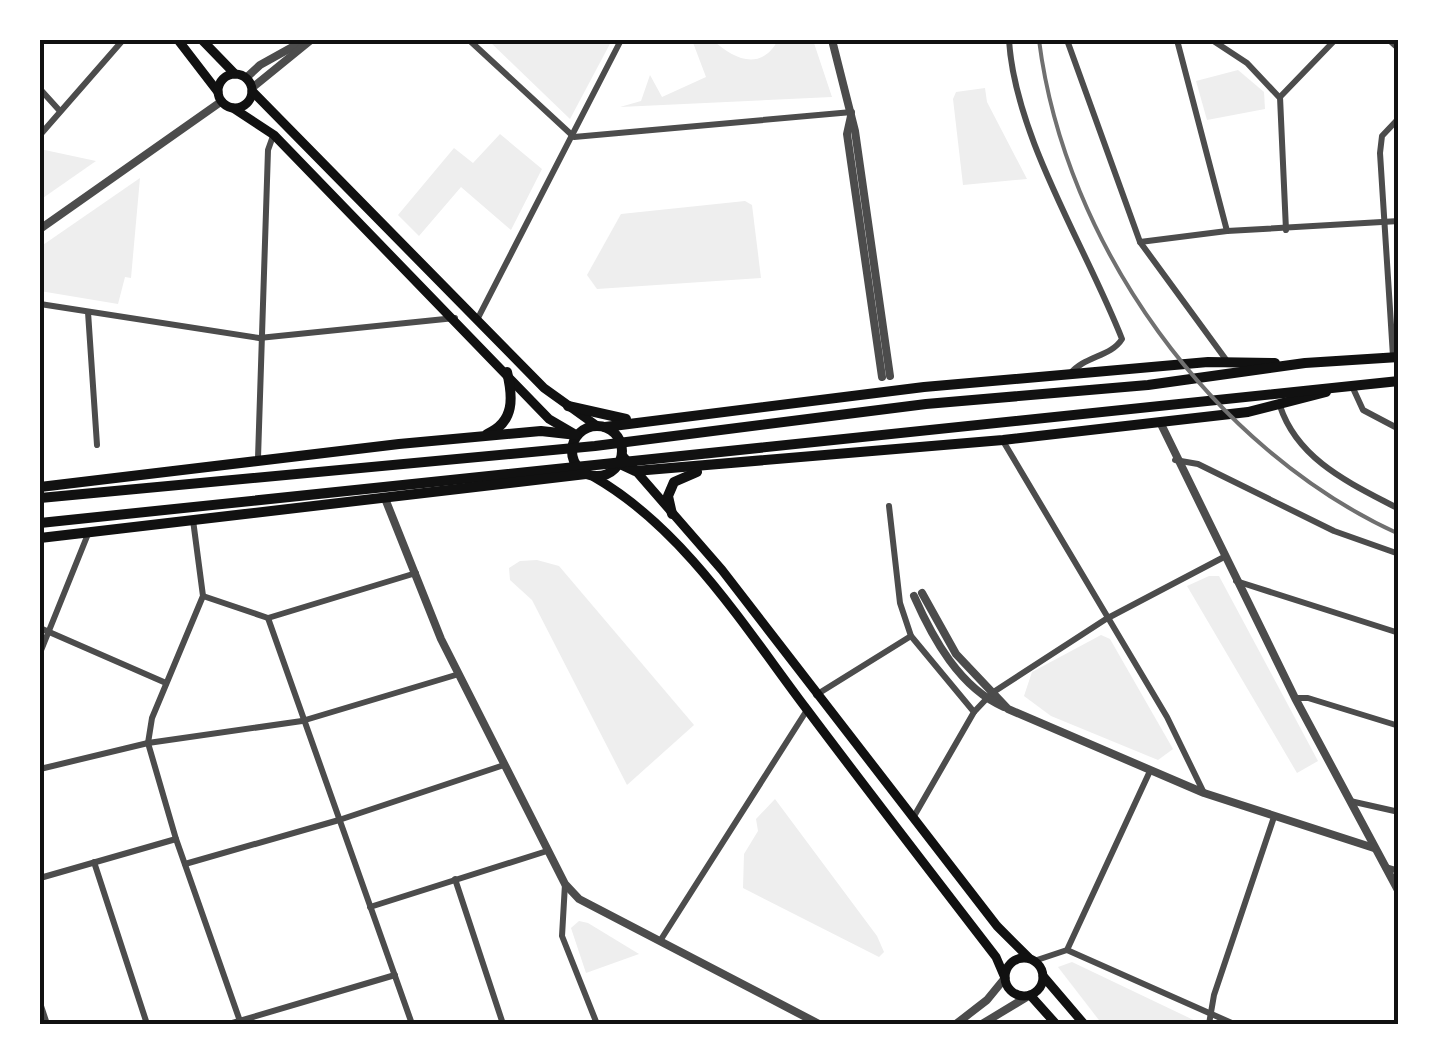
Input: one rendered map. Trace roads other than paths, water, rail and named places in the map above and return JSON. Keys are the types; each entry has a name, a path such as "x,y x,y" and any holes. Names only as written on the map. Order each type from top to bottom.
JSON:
{"highway":[{"path":"40,486 258,458 541,431 577,435 601,426 924,386 1208,362 1305,363 1396,357"},
{"path":"40,498 738,431 926,404 1148,385 1305,363"},
{"path":"474,438 495,430 506,418 512,394 507,372"},
{"path":"40,523 1399,381"},
{"path":"601,426 619,438 621,459 635,471 1003,440 1200,418 1280,406 1351,385"},
{"path":"568,406 637,421"},
{"path":"577,435 572,455 590,476"},
{"path":"40,538 609,474 621,459"},
{"path":"672,514 668,496 674,482 713,466"}],"main road":[{"path":"178,40 220,97 274,135 549,419 577,435"},
{"path":"202,40 544,388 601,426"},
{"path":"220,97 225,78 235,74"},
{"path":"233,108 249,102 250,86"},
{"path":"635,471 722,570 997,926 1032,960 1084,1024"},
{"path":"590,476 626,496 689,559 996,957 1014,992 1030,995 1056,1024"},
{"path":"1005,978 1012,962 1032,960"},
{"path":"1030,995 1040,988 1043,976"}],"street":[{"path":"40,135 123,40"},
{"path":"250,86 308,40"},
{"path":"470,40 574,137 852,112"},
{"path":"478,318 574,137 620,40"},
{"path":"832,40 852,112 886,376"},
{"path":"1009,40 1011,74 1061,205 1122,339 1116,347 1077,365 1070,375"},
{"path":"1067,40 1140,242 1228,362"},
{"path":"1177,40 1228,231"},
{"path":"1212,40 1246,64 1280,98 1286,230"},
{"path":"1280,98 1335,40"},
{"path":"1388,40 1399,49"},
{"path":"40,88 60,110"},
{"path":"40,229 220,97"},
{"path":"1396,357 1383,222 1382,136 1399,118"},
{"path":"258,458 268,150 274,135"},
{"path":"1140,242 1228,231 1399,221"},
{"path":"40,304 259,338 455,318"},
{"path":"88,312 97,446"},
{"path":"1351,385 1363,410 1399,429"},
{"path":"1280,406 1297,441 1333,474 1399,510"},
{"path":"1160,422 1174,460 1294,698 1398,890"},
{"path":"1003,440 1106,620 1167,717 1204,793"},
{"path":"1174,460 1198,464 1334,530 1399,554"},
{"path":"386,501 459,674 565,884 579,899 820,1024"},
{"path":"889,506 900,603 910,636 974,712"},
{"path":"193,520 203,596 166,683 148,742 176,839 240,1023"},
{"path":"40,653 88,532"},
{"path":"912,819 974,712 989,696 1106,620 1224,557"},
{"path":"203,596 268,618 417,572"},
{"path":"1235,581 1399,633"},
{"path":"918,595 943,651 1008,709 1204,793 1374,848"},
{"path":"268,618 412,1024"},
{"path":"40,628 166,683"},
{"path":"816,696 910,636"},
{"path":"40,769 148,742 302,721 459,674"},
{"path":"1294,698 1308,698 1399,726"},
{"path":"660,942 807,710"},
{"path":"186,864 339,820 504,765"},
{"path":"1067,950 1150,771"},
{"path":"1350,801 1399,812"},
{"path":"1211,1020 1214,996 1274,817"},
{"path":"40,878 176,839"},
{"path":"370,907 547,851"},
{"path":"94,862 146,1024"},
{"path":"1384,866 1399,871"},
{"path":"455,879 503,1024"},
{"path":"565,884 562,936 597,1024"},
{"path":"1032,960 1067,950 1211,1020 1234,1024"},
{"path":"229,1024 394,976"},
{"path":"956,1024 987,1000 1005,978"},
{"path":"982,1024 1030,995"},
{"path":"40,1003 47,1024"}],"railway":[{"path":"1039,40 1054,117 1080,192 1115,264 1159,332 1210,394 1268,450 1331,497 1399,534"}]}
